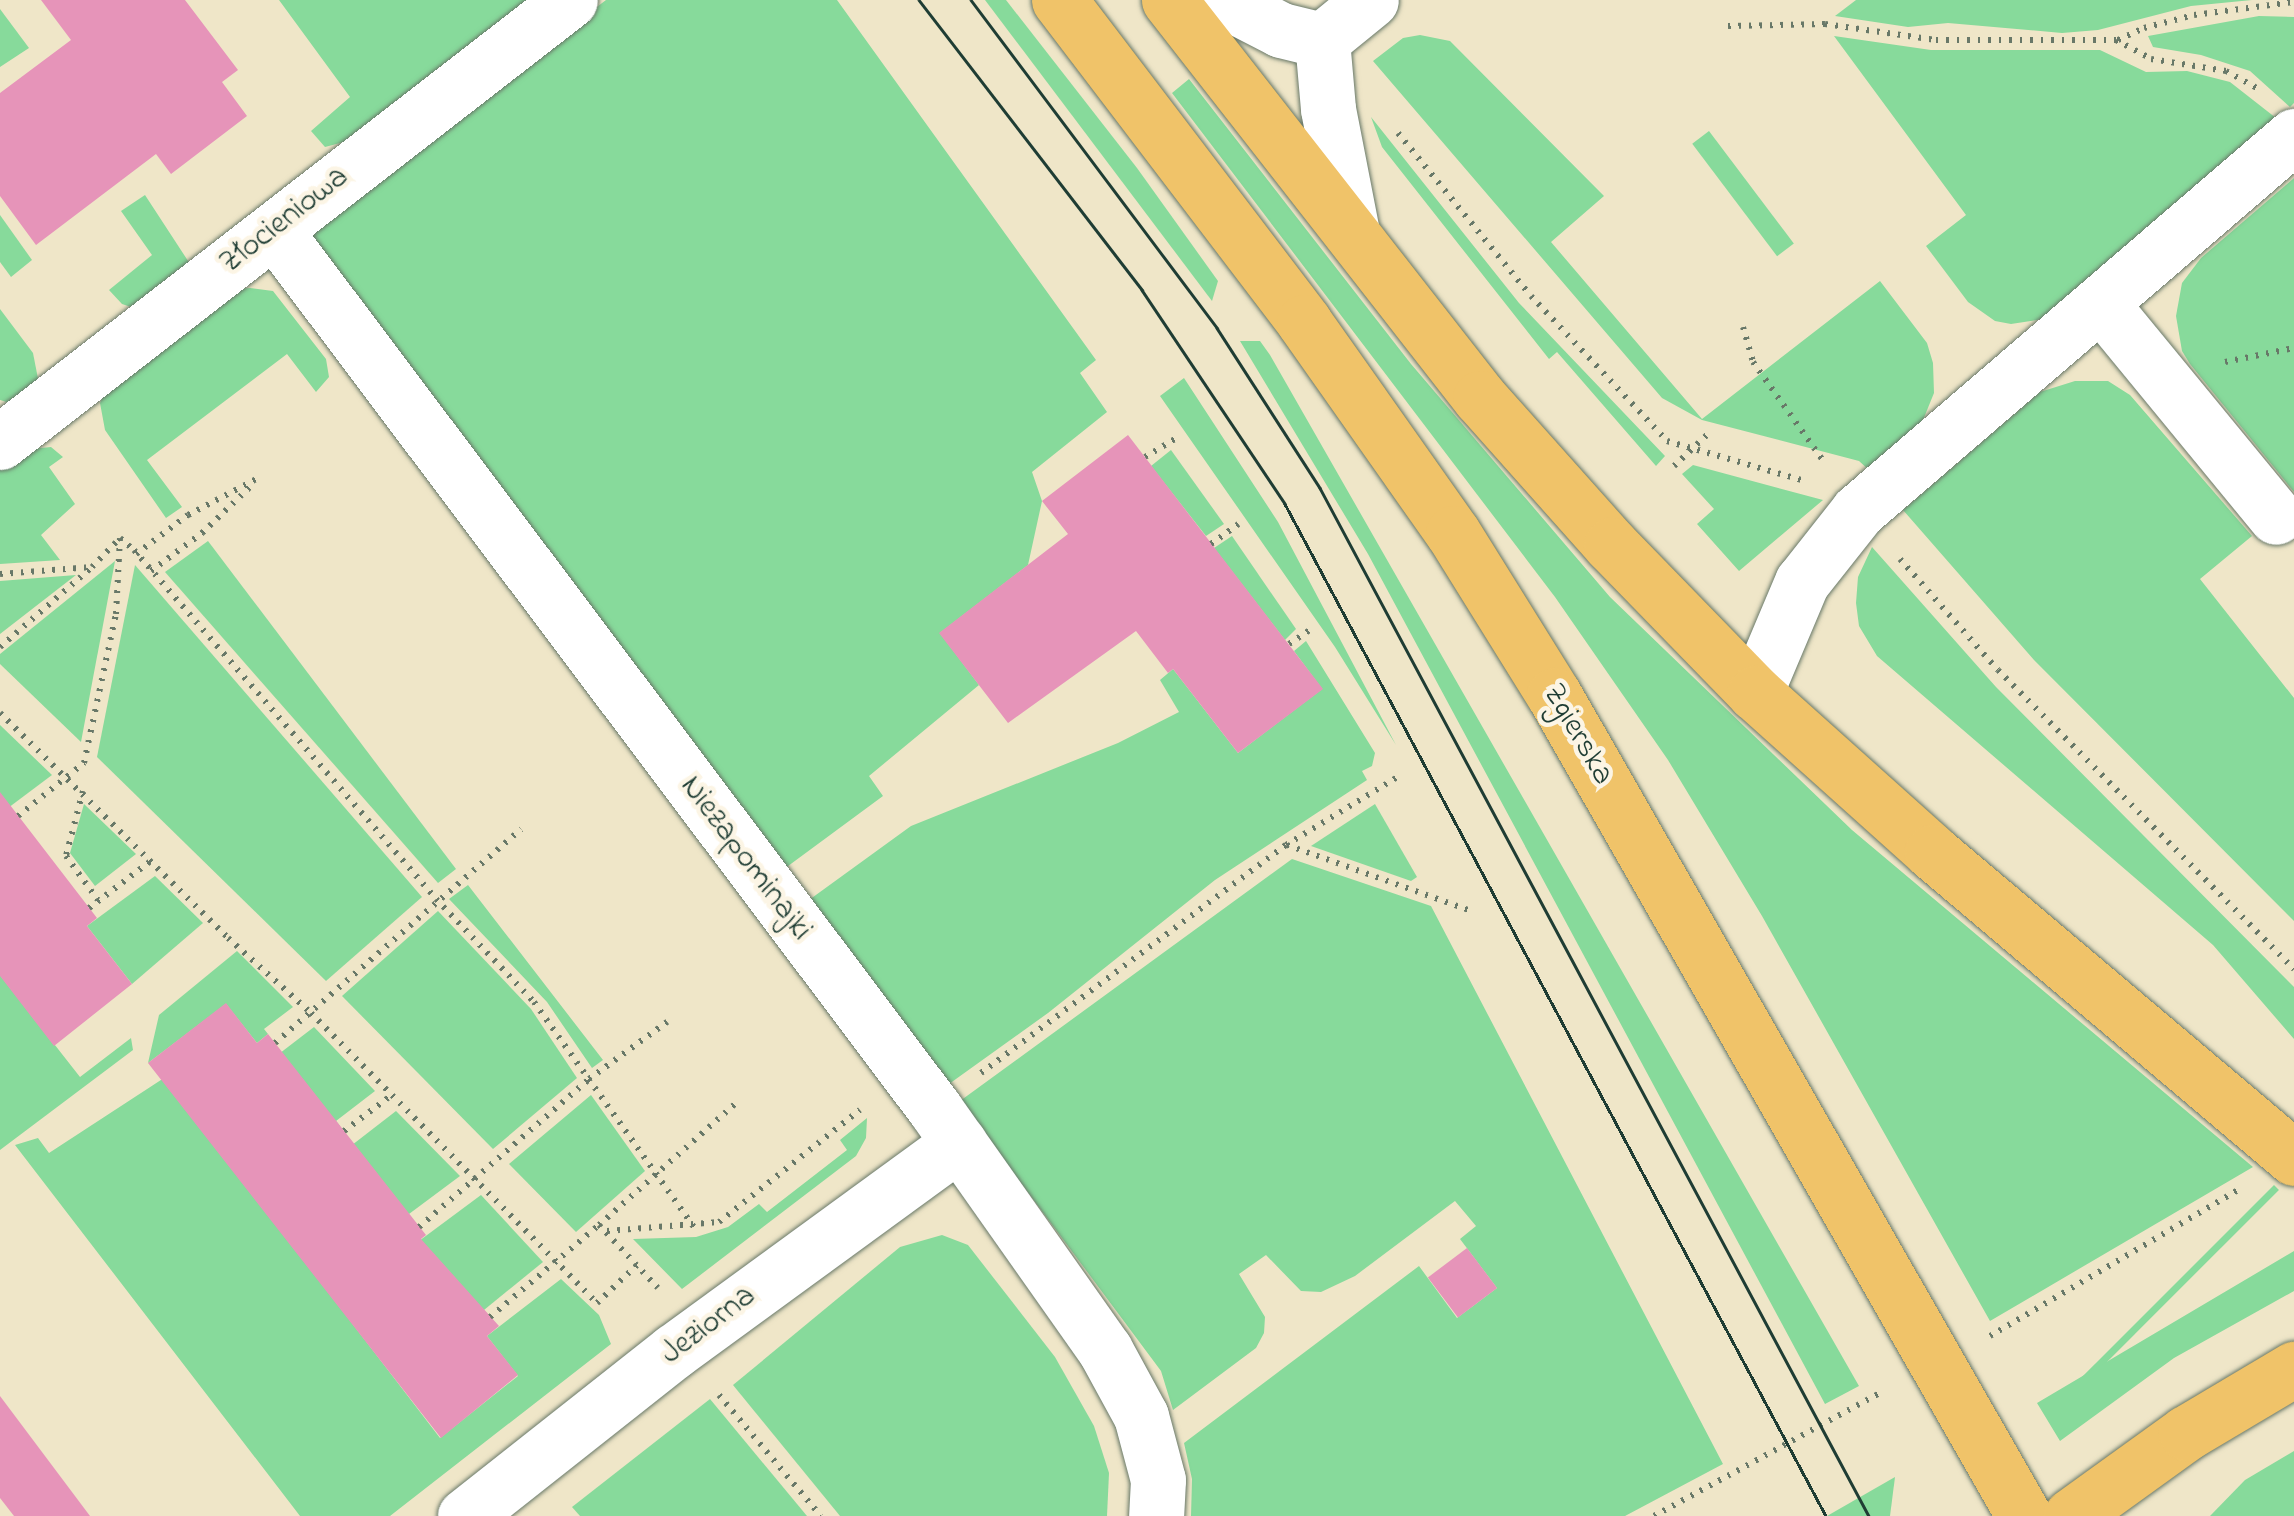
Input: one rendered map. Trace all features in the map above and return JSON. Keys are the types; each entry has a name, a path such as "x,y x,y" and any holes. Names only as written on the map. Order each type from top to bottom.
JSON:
{"main road":[{"name":"Zgierska","path":"1059,0 1304,322 1453,532 1554,695 2024,1516"},
{"path":"1170,0 1492,411 1610,545 1756,693 1932,852 2294,1158"},
{"path":"2070,1516 2186,1433 2294,1368"}],"street":[{"name":"Złocieniowa","path":"0,442 570,0"},
{"path":"1223,0 1281,30 1322,40"},
{"path":"1322,40 1371,0"},
{"path":"1322,40 1328,110 1352,233"},
{"path":"1756,693 1802,582 1858,511 2102,304 2283,118"},
{"name":"Niezapominajki","path":"274,230 959,1143 1106,1350 1141,1416 1158,1480 1156,1516"},
{"path":"2102,304 2276,517"},
{"name":"Jeziorna","path":"465,1516 674,1351 959,1143"}],"path":[{"path":"1728,26 1825,24 1936,40 2116,40 2144,28 2194,16 2256,9 2284,0 2294,2"},
{"path":"2116,40 2151,59 2226,71 2283,118"},
{"path":"1396,130 1531,296 1667,441 1841,492 1998,670 2294,969"},
{"path":"1743,326 1753,362 1824,464"},
{"path":"1674,466 1708,434"},
{"path":"1145,457 1177,438"},
{"path":"136,554 188,515 260,477 202,533 151,571"},
{"path":"1212,544 1238,524"},
{"path":"120,538 436,899 534,1002 694,1227"},
{"path":"0,646 120,538"},
{"path":"18,816 84,763 116,614 120,538"},
{"path":"0,574 92,567"},
{"path":"1289,644 1310,630"},
{"path":"0,713 228,938 311,1013 597,1304 637,1265"},
{"path":"1349,805 1400,776"},
{"path":"82,791 66,856 98,900"},
{"path":"275,1043 521,829"},
{"path":"1286,844 1471,911"},
{"path":"88,908 152,860"},
{"path":"419,1227 589,1079 666,1022"},
{"path":"344,1131 392,1095"},
{"path":"735,1104 602,1228 694,1227 719,1222 866,1105"},
{"path":"1997,1332 2246,1184"},
{"path":"707,1382 821,1516"},
{"path":"1660,1515 1874,1396"}],"green space":[{"path":"279,0 546,0 374,134 325,147 311,131 350,97"},
{"path":"606,0 837,0 1096,360 1080,373 1107,412 1032,472 1042,501 1028,565 940,633 979,685 869,776 883,796 784,869 312,238 316,223"},
{"path":"985,0 1006,0 1137,168 1218,281 1212,301"},
{"path":"1856,0 2252,0 2191,6 2098,30 2062,33 1948,23 1908,27 1835,16"},
{"path":"0,9 29,48 0,67"},
{"path":"2259,16 2294,17 2294,103 2290,107 2250,71 2201,55 2153,47 2148,36"},
{"path":"1420,35 1450,41 1604,196 1551,242 1702,419 1880,281 1927,343 1933,363 1934,393 1921,425 1869,470 1859,461 1702,420 1662,398 1373,61 1403,38"},
{"path":"1834,36 1931,50 2100,50 2146,72 2187,71 2230,82 2276,118 2043,319 2011,324 1995,321 1968,302 1926,246 1966,215"},
{"path":"1189,79 1411,364 1610,597 1852,830 2253,1167 1990,1321 1762,916 1668,760 1555,597 1172,93"},
{"path":"1371,117 1519,303 1665,456 1656,466 1557,352 1549,359 1382,147"},
{"path":"1709,131 1794,244 1777,256 1692,144"},
{"path":"2294,178 2294,492 2190,364 2182,351 2176,316 2182,283 2201,258"},
{"path":"145,195 192,267 137,309 122,304 109,290 152,255 121,211"},
{"path":"0,215 32,260 11,277 0,262"},
{"path":"228,290 273,291 326,359 329,377 316,392 287,354 147,460 182,507 166,518 105,430 100,403 112,376"},
{"path":"0,309 33,353 40,389 13,404 0,400"},
{"path":"1240,341 1260,341 1270,355 1859,1386 1825,1404 1368,554"},
{"path":"1184,378 1278,522 1396,745 1335,647 1160,396"},
{"path":"2075,381 2108,381 2130,395 2252,536 2200,579 2294,698 2294,921 2034,660 1903,510 2040,392"},
{"path":"51,447 63,457 49,467 75,504 41,535 60,560 0,564 0,465 21,450"},
{"path":"1171,450 1224,524 1206,536 1151,466"},
{"path":"1693,465 1823,500 1739,571 1697,524 1714,509 1682,474"},
{"path":"1232,536 1296,629 1285,640 1214,548"},
{"path":"208,541 456,869 438,883 165,572"},
{"path":"1872,547 1996,687 2294,987 2294,1039 2213,945 1877,656 1859,626 1856,603 1858,577"},
{"path":"115,561 81,742 0,664 0,654"},
{"path":"135,565 422,897 326,981 97,757"},
{"path":"76,575 0,634 0,581"},
{"path":"1306,641 1375,753 1372,766 1362,771 1367,780 1215,880 1048,1013 949,1084 809,900 911,826 1118,743 1179,712 1160,680 1173,669 1238,753 1322,689 1294,651"},
{"path":"0,725 52,775 0,814"},
{"path":"84,804 136,854 95,886 70,853"},
{"path":"1375,804 1417,877 1411,881 1311,846"},
{"path":"1292,859 1431,906 1723,1464 1625,1516 1191,1516 1192,1479 1184,1443 1419,1266 1457,1318 1497,1288 1460,1239 1476,1226 1455,1201 1355,1276 1321,1292 1301,1291 1266,1255 1239,1274 1265,1317 1264,1333 1256,1348 1173,1410 1161,1371 960,1101"},
{"path":"155,876 203,923 132,984 87,926"},
{"path":"468,885 603,1060 592,1068 547,1002 449,899"},
{"path":"438,911 531,1009 577,1078 493,1149 342,996"},
{"path":"237,951 293,1007 264,1029 268,1034 257,1043 226,1004 148,1063 159,1015"},
{"path":"0,975 80,1077 131,1038 133,1050 0,1150"},
{"path":"314,1027 375,1091 336,1121 340,1126 329,1135 271,1060"},
{"path":"164,1078 440,1438 518,1376 487,1336 561,1279 599,1315 611,1344 390,1516 300,1516 15,1145 38,1138 49,1153"},
{"path":"591,1095 645,1171 576,1232 509,1164"},
{"path":"396,1111 460,1176 409,1214 343,1152"},
{"path":"867,1118 866,1138 856,1156 682,1289 633,1239 696,1237 728,1227 759,1204 767,1212 847,1150 840,1140"},
{"path":"2274,1185 2279,1190 2057,1412 2052,1407"},
{"path":"481,1195 543,1262 484,1310 415,1244"},
{"path":"942,1235 968,1245 1055,1357 1094,1426 1109,1473 1107,1516 840,1516 733,1385 900,1247"},
{"path":"2294,1251 2294,1291 2174,1358 2060,1441 2037,1403"},
{"path":"710,1399 807,1516 580,1516 572,1507"},
{"path":"2294,1451 2294,1516 2210,1516 2245,1480"},
{"path":"1895,1477 1890,1516 1827,1516"}],"building":[{"path":"41,0 185,0 238,70 222,82 247,116 171,174 156,154 36,245 0,196 0,93 71,40"},
{"path":"1128,435 1323,689 1238,753 1173,669 1168,673 1136,631 1008,723 939,633 1068,534 1042,501"},
{"path":"0,792 97,918 87,926 132,984 54,1046 0,976"},
{"path":"226,1003 257,1043 268,1034 426,1235 421,1239 499,1326 487,1336 518,1375 441,1438 148,1063"},
{"path":"1467,1248 1497,1288 1458,1317 1428,1277"},
{"path":"0,1396 90,1516 14,1516 0,1498"}],"tram line":[{"path":"919,0 1142,290 1285,504 1826,1516"},
{"path":"971,0 1217,328 1320,488 1869,1516"}]}
